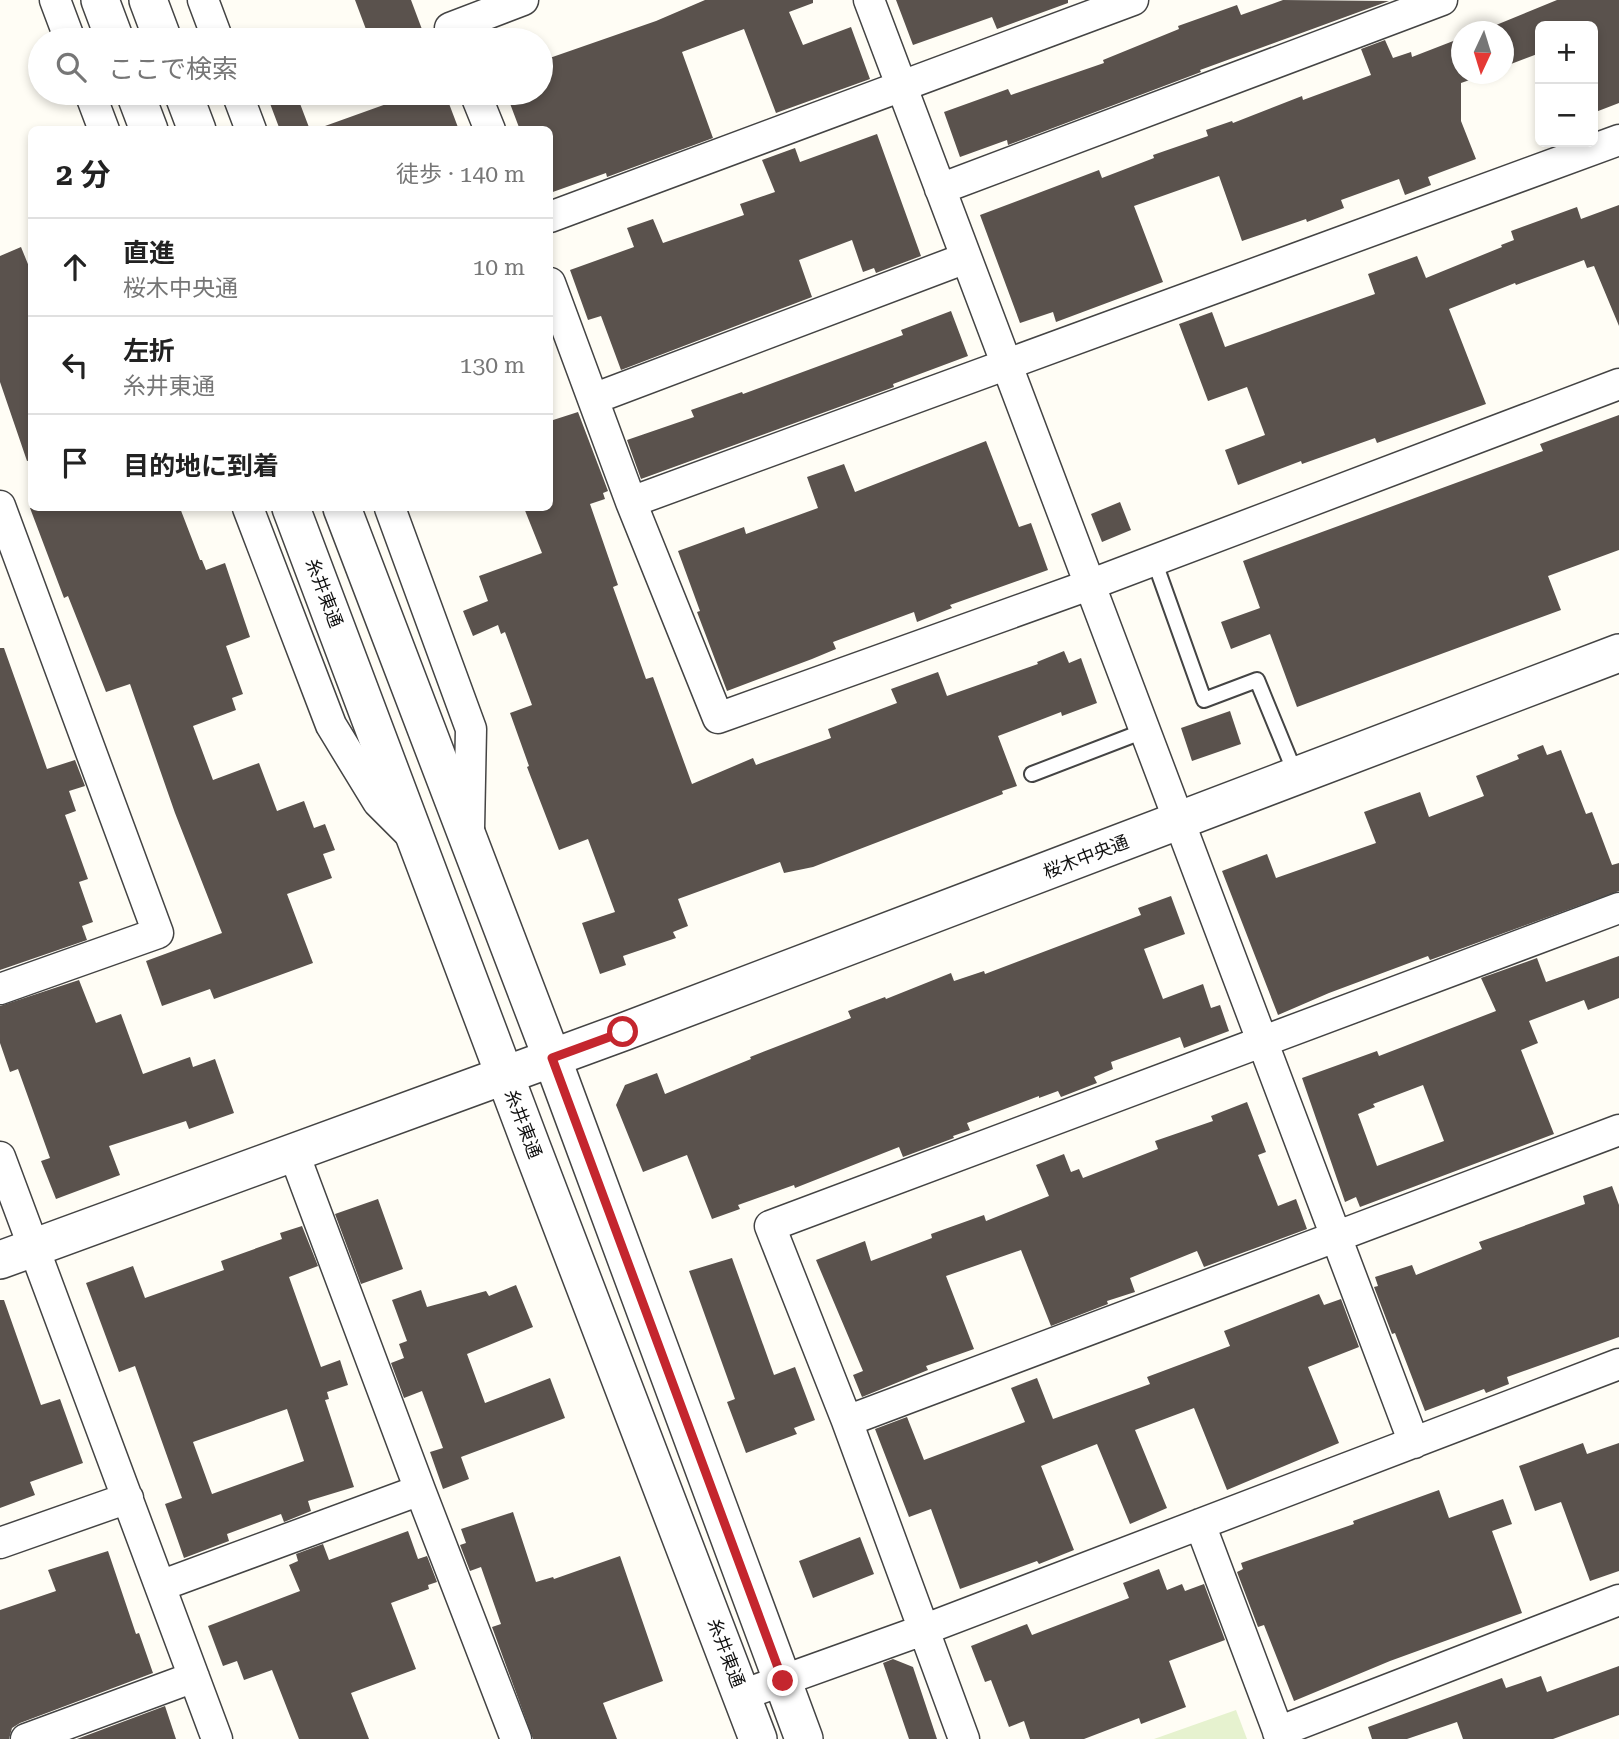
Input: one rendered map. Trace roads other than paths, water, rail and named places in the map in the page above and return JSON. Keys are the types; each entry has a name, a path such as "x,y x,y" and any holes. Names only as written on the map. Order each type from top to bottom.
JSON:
{"street":[{"path":"55,0 66,28"},
{"path":"100,0 110,28"},
{"path":"148,0 158,28"},
{"path":"203,0 214,28"},
{"path":"450,28 523,0"},
{"path":"869,0 1414,1443"},
{"path":"553,216 1133,0"},
{"path":"940,188 1441,0"},
{"path":"95,105 102,126"},
{"path":"188,105 195,126"},
{"path":"242,105 249,126"},
{"path":"480,105 488,126"},
{"path":"631,502 1619,140"},
{"path":"593,399 966,258"},
{"path":"553,291 631,502 718,718 1154,560 1619,384"},
{"path":"0,506 158,933 0,989"},
{"path":"249,511 331,726 378,802 418,843"},
{"name":"糸井東通","path":"292,511 504,1076 758,1739"},
{"path":"343,511 552,1058 804,1739"},
{"path":"391,511 471,729 468,839"},
{"name":"桜木中央通","path":"0,1260 504,1076 1619,653"},
{"path":"964,1739 847,1421 770,1226 1619,908"},
{"path":"847,1421 1619,1130"},
{"path":"293,1151 516,1739"},
{"path":"0,1157 218,1739"},
{"path":"742,1695 923,1630 1619,1364"},
{"path":"160,1586 420,1490"},
{"path":"0,1543 128,1498"},
{"path":"1199,1524 1280,1735 1619,1600"},
{"path":"26,1739 194,1677"}],"lane":[{"path":"1154,560 1204,700 1257,680 1296,777"},
{"path":"1032,774 1144,731"}]}
